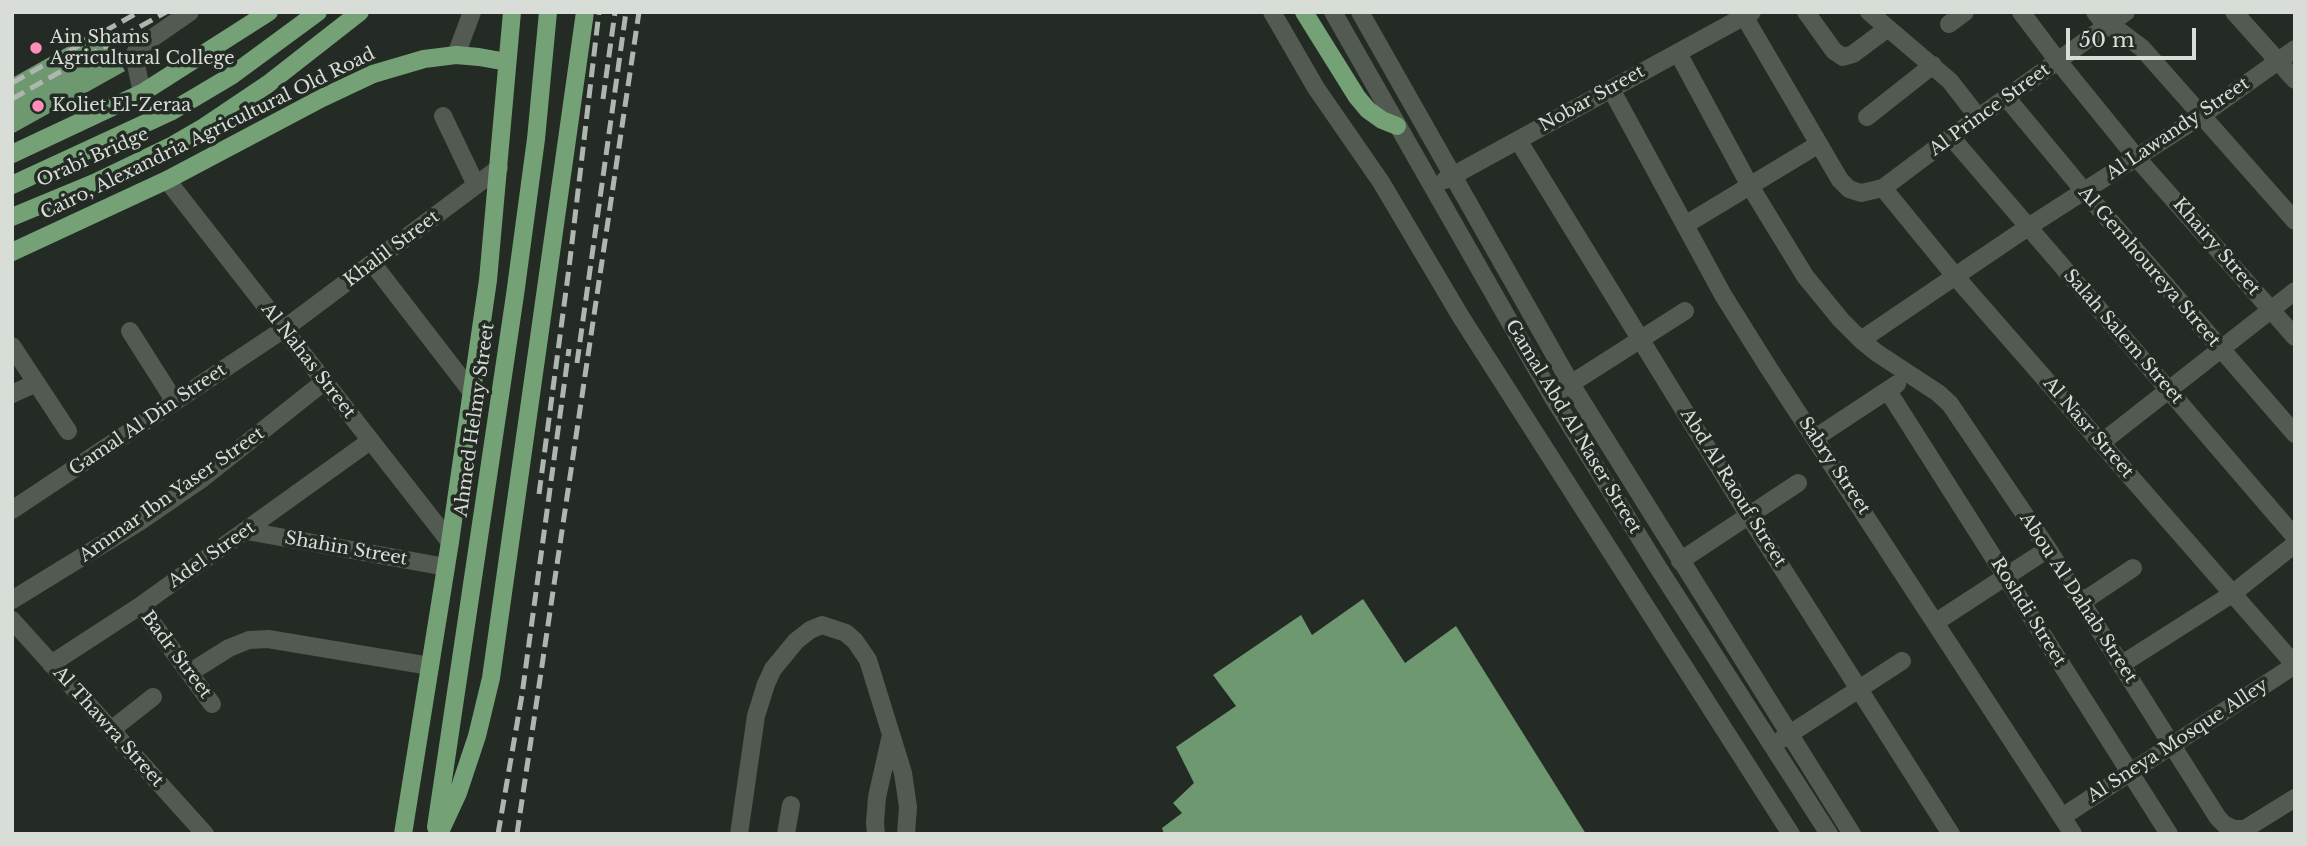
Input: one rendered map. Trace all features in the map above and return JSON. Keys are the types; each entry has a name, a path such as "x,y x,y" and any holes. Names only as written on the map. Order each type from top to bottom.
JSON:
{"main road":[{"path":"12,154 142,93 269,12"},
{"name":"Orabi Bridge","path":"12,185 172,111 231,76 318,12"},
{"name":"Orabi Bridge","path":"12,217 94,183 204,127 268,83 360,12"},
{"name":"Ahmed Helmy Street","path":"403,834 450,542 488,280 512,12"},
{"name":"Ahmed Helmy Street","path":"437,834 515,295 536,139 548,12"},
{"path":"437,834 458,793 477,736 491,678 585,12"},
{"path":"1307,18 1357,97 1368,110 1397,126"},
{"name":"Cairo, Alexandria Agricultural Old Road","path":"12,252 167,180 347,86 400,64 456,55 507,62"}],"street":[{"path":"142,93 134,54 138,48 190,12"},
{"path":"456,55 472,12"},
{"path":"1272,12 1316,88 1381,182 1461,317 1791,834"},
{"name":"Gamal Abd Al Naser Street","path":"1332,12 1552,396 1829,834"},
{"name":"Gamal Abd Al Naser Street","path":"1360,12 1571,384 1852,834"},
{"path":"1806,12 1834,51 1843,57 1853,54 1888,28"},
{"path":"1869,12 1933,65 1978,117"},
{"path":"1949,24 1965,12"},
{"name":"Khairy Street","path":"2021,12 2136,157 2295,337"},
{"name":"Al Prince Street","path":"1883,188 2058,61 2101,19 2126,12"},
{"path":"2234,12 2295,80"},
{"path":"1748,14 1840,180 1849,189 1861,193 1883,188"},
{"name":"Nobar Street","path":"1432,187 1748,14"},
{"path":"2101,19 2142,48 2295,221"},
{"name":"Al Lawandy Street","path":"1861,340 2028,227 2201,116 2295,49"},
{"name":"Abou Al Dahab Street","path":"1678,53 1750,186 1805,276 1822,299 1861,340 1950,404 2082,602 2218,818 2234,830 2245,829 2295,798"},
{"path":"1867,117 1933,65"},
{"name":"Sabry Street","path":"1611,89 1723,295 2073,834"},
{"name":"Al Gemhoureya Street","path":"2006,97 2295,434"},
{"path":"443,116 476,185"},
{"name":"Salah Salem Street","path":"1951,137 2295,537"},
{"name":"Abd Al Raouf Street","path":"1518,139 1749,516 1951,834"},
{"path":"1685,225 1819,144"},
{"name":"Khalil Street","path":"284,329 499,168"},
{"name":"Al Nahas Street","path":"167,180 450,542"},
{"name":"Al Nasr Street","path":"1883,188 1955,276 2295,665"},
{"path":"373,264 471,391"},
{"path":"2101,443 2295,291"},
{"path":"1552,396 1685,311"},
{"name":"Gamal Al Din Street","path":"12,509 284,329"},
{"path":"130,331 175,402"},
{"path":"12,346 68,431"},
{"path":"1815,438 1911,375"},
{"name":"Ammar Ibn Yaser Street","path":"12,600 139,522 192,485 265,431 325,381"},
{"path":"12,394 36,383"},
{"name":"Roshdi Street","path":"1888,390 2169,834"},
{"name":"Adel Street","path":"51,664 140,607 370,441"},
{"path":"1680,561 1798,483"},
{"name":"Shahin Street","path":"247,531 446,567"},
{"path":"2122,664 2232,594 2295,544"},
{"path":"1936,622 2048,550"},
{"path":"2082,602 2133,568"},
{"name":"Badr Street","path":"140,607 212,704"},
{"name":"Al Thawra Street","path":"12,620 205,834"},
{"path":"739,834 760,699 765,684 783,655 810,630 822,625 846,634 868,660 904,784 908,807 906,834"},
{"path":"189,673 229,648 249,640 268,639 429,666"},
{"path":"1772,746 1902,661"},
{"name":"Al Sneya Mosque Alley","path":"2062,817 2295,665"},
{"path":"111,730 153,697"},
{"path":"877,834 877,797 891,735"},
{"path":"786,834 791,805"}],"building":[{"name":"Koliet El-Zeraa","path":"101,28 125,71 12,134 12,78"},
{"path":"1363,599 1405,663 1456,626 1586,834 1164,834 1162,828 1182,813 1173,803 1194,783 1176,747 1236,706 1213,675 1301,615 1312,635"}],"railway":[{"path":"12,83 139,12"},
{"path":"12,99 166,12"},
{"path":"539,494 599,12"},
{"path":"603,99 615,12"},
{"path":"577,363 626,12"},
{"path":"517,834 639,12"},
{"path":"498,834 522,695 569,349"}],"place":[{"name":"Ain Shams Agricultural College","path":"36,48"},
{"name":"Koliet El-Zeraa","path":"38,106"}]}
